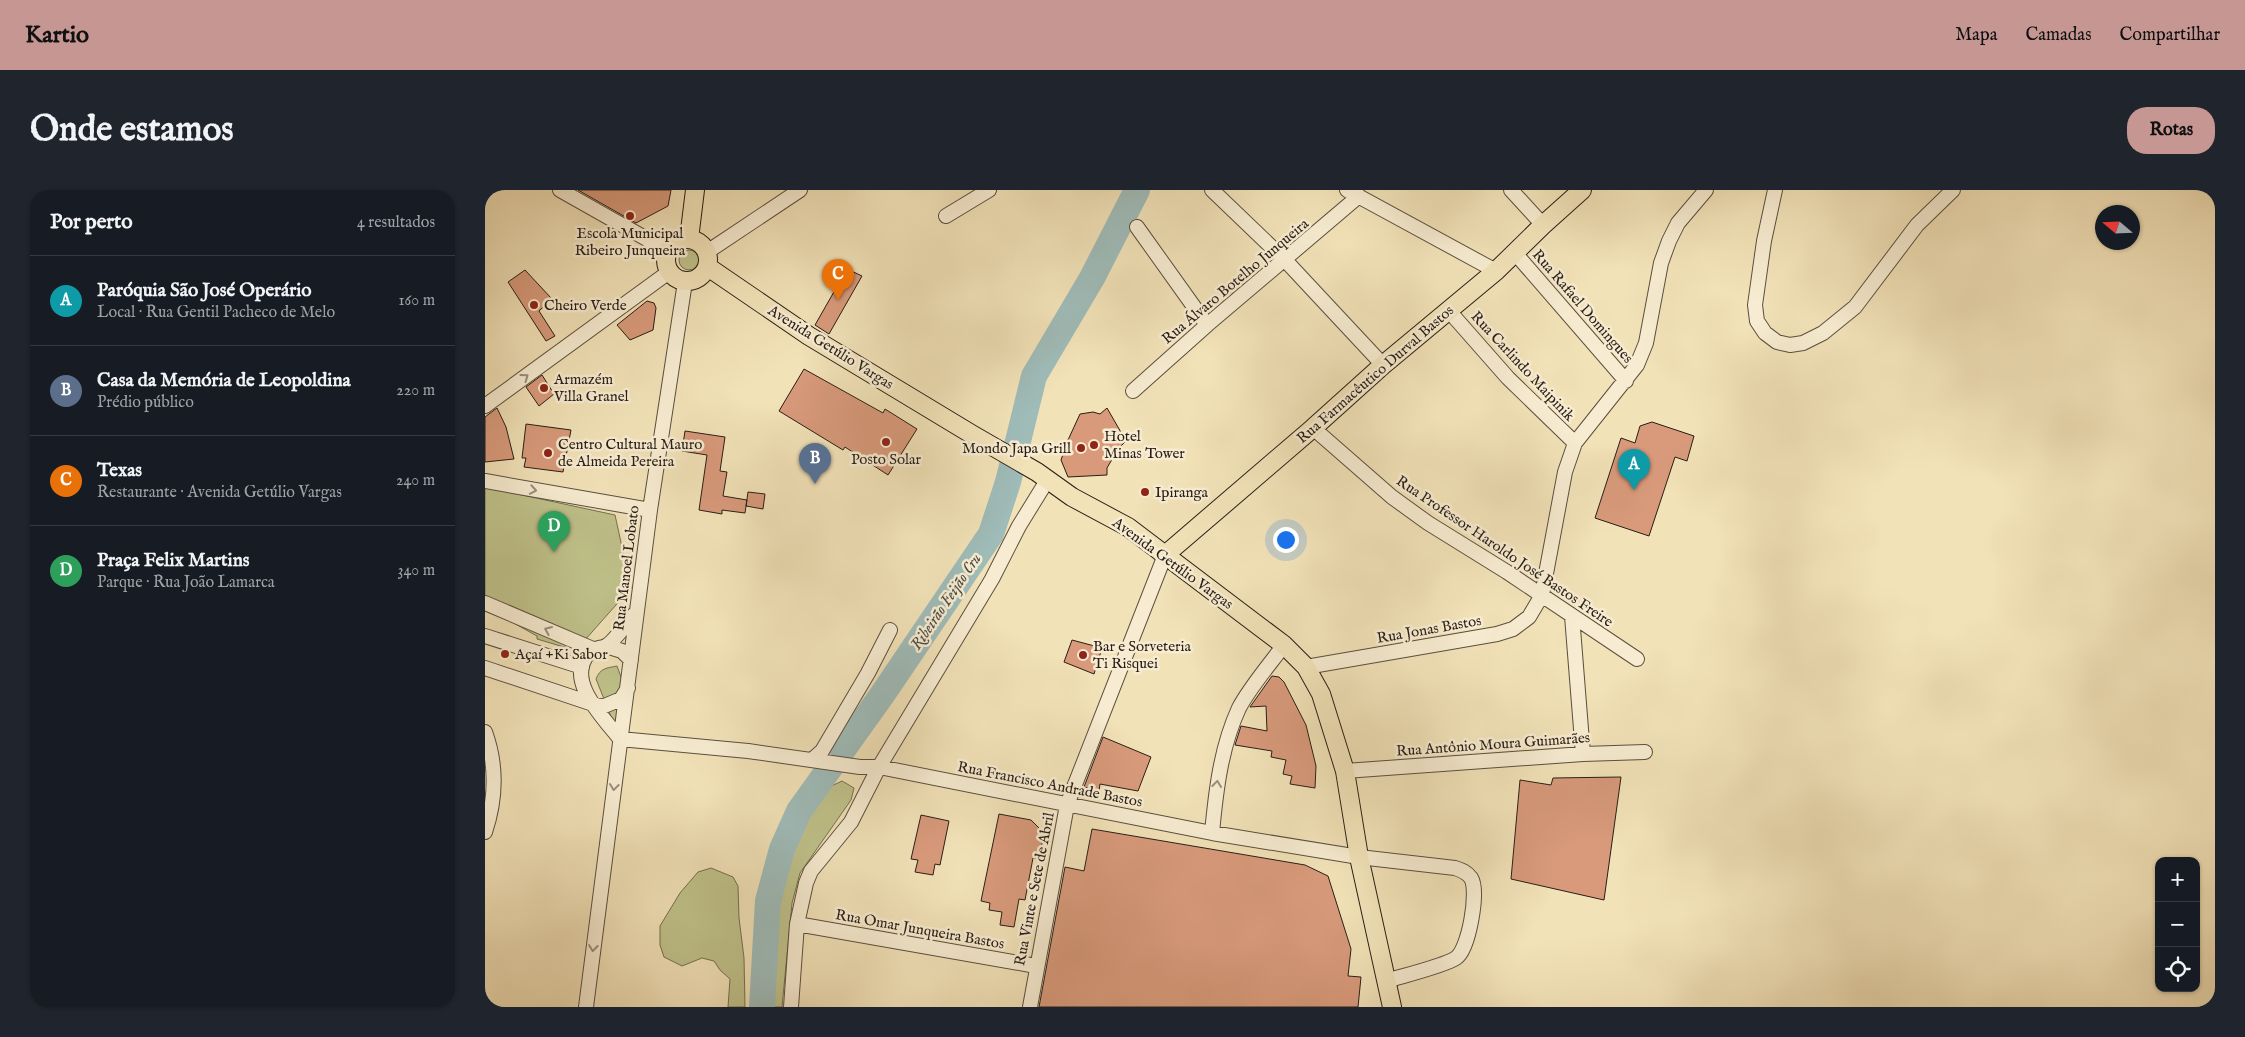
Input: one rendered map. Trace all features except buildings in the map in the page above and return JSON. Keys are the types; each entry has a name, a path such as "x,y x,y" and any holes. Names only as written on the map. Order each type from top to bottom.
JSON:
{"main road":[{"path":"689,239 695,190"},
{"name":"Rua Farmacêutico Durval Bastos","path":"1165,555 1313,428 1383,364 1496,271 1582,190"},
{"path":"689,239 700,242 708,260 699,278 685,282 669,272 666,262 668,251 679,240 689,239"},
{"name":"Avenida Getúlio Vargas","path":"708,260 809,336 1042,475 1072,497 1128,527 1284,645 1306,667 1321,694 1345,771 1359,857 1392,1007"}],"street":[{"path":"560,190 668,251"},
{"path":"708,260 800,190"},
{"path":"946,216 989,190"},
{"path":"1212,190 1285,260 1383,364"},
{"path":"1511,190 1543,225"},
{"path":"1575,443 1637,365 1646,343 1661,263 1669,241 1678,223 1706,190"},
{"path":"1775,190 1763,241 1755,304 1757,321 1765,333 1777,342 1790,346 1803,343 1823,333 1855,307 1917,224 1953,190"},
{"path":"1353,193 1496,271"},
{"name":"Rua Álvaro Botelho Junqueira","path":"1133,391 1207,325 1285,260 1353,193"},
{"path":"1137,227 1207,325"},
{"name":"Rua Rafael Domingues","path":"1515,253 1626,381"},
{"path":"485,406 669,272"},
{"name":"Rua Manoel Lobato","path":"586,1007 650,510 685,282"},
{"name":"Rua Carlindo Maipinik","path":"1449,311 1508,378 1575,443"},
{"name":"Rua Professor Haroldo José Bastos Freire","path":"1313,428 1392,497 1428,523 1542,595 1637,659"},
{"name":"Rua Jonas Bastos","path":"1306,667 1497,634 1513,629 1529,617 1542,595 1565,472 1575,443"},
{"path":"791,1007 797,924 806,883 811,871 851,822 879,767 992,579 1042,475"},
{"path":"485,481 650,510"},
{"name":"Rua Vinte e Sete de Abril","path":"1030,1007 1067,804 1165,555"},
{"path":"485,603 593,649 607,646 622,651 631,660"},
{"path":"607,646 637,611"},
{"path":"1572,616 1583,754"},
{"path":"817,761 868,673 890,630"},
{"path":"485,636 582,667"},
{"path":"1212,833 1218,774 1227,741 1240,707 1284,645"},
{"path":"593,649 584,659 582,687 591,702 620,739"},
{"path":"485,668 602,707 621,699 628,687"},
{"path":"485,832 491,815 494,791 493,768 486,738"},
{"name":"Rua Francisco Andrade Bastos","path":"620,739 748,751 860,767 879,767 1212,833 1359,857 1455,868 1470,876 1474,886 1469,934 1465,948 1455,959 1386,981"},
{"name":"Rua Antônio Moura Guimarães","path":"1345,771 1583,754 1645,752"},
{"name":"Rua Omar Junqueira Bastos","path":"797,924 1036,966"}],"green space":[{"path":"689,250 696,253 699,260 696,267 689,270 682,267 679,260 682,253"},
{"path":"485,487 615,515 631,588 577,649 537,639 537,636 485,607"},
{"path":"617,666 625,688 624,715 614,724 596,679 602,671"},
{"path":"842,781 854,788 851,800 800,873 792,903 782,1007 768,1007 773,933 772,903 785,853 796,825 812,802 823,790"},
{"path":"711,868 733,877 738,886 739,918 744,958 745,1007 728,1007 730,979 714,961 702,958 682,966 664,957 660,945 660,926 680,893 698,872"}],"waterway":[{"name":"Ribeirão Feijão Cru","path":"762,1007 768,901 782,849 799,811 882,695 991,534 1008,482 1034,376 1092,278 1137,190"}],"place":[{"name":"Escola Municipal Ribeiro Junqueira","path":"630,216"},
{"name":"Texas","path":"838,300"},
{"name":"Cheiro Verde","path":"534,305"},
{"name":"Armazém Villa Granel","path":"544,388"},
{"name":"Posto Solar","path":"886,442"},
{"name":"Hotel Minas Tower","path":"1094,445"},
{"name":"Mondo Japa Grill","path":"1081,448"},
{"name":"Centro Cultural Mauro de Almeida Pereira","path":"548,453"},
{"name":"Casa da Memória de Leopoldina","path":"815,484"},
{"name":"Paróquia São José Operário","path":"1634,490"},
{"name":"Ipiranga","path":"1145,492"},
{"name":"Praça Felix Martins","path":"554,552"},
{"name":"Açaí +Ki Sabor","path":"505,654"},
{"name":"Bar e Sorveteria Ti Risquei","path":"1083,655"}]}
